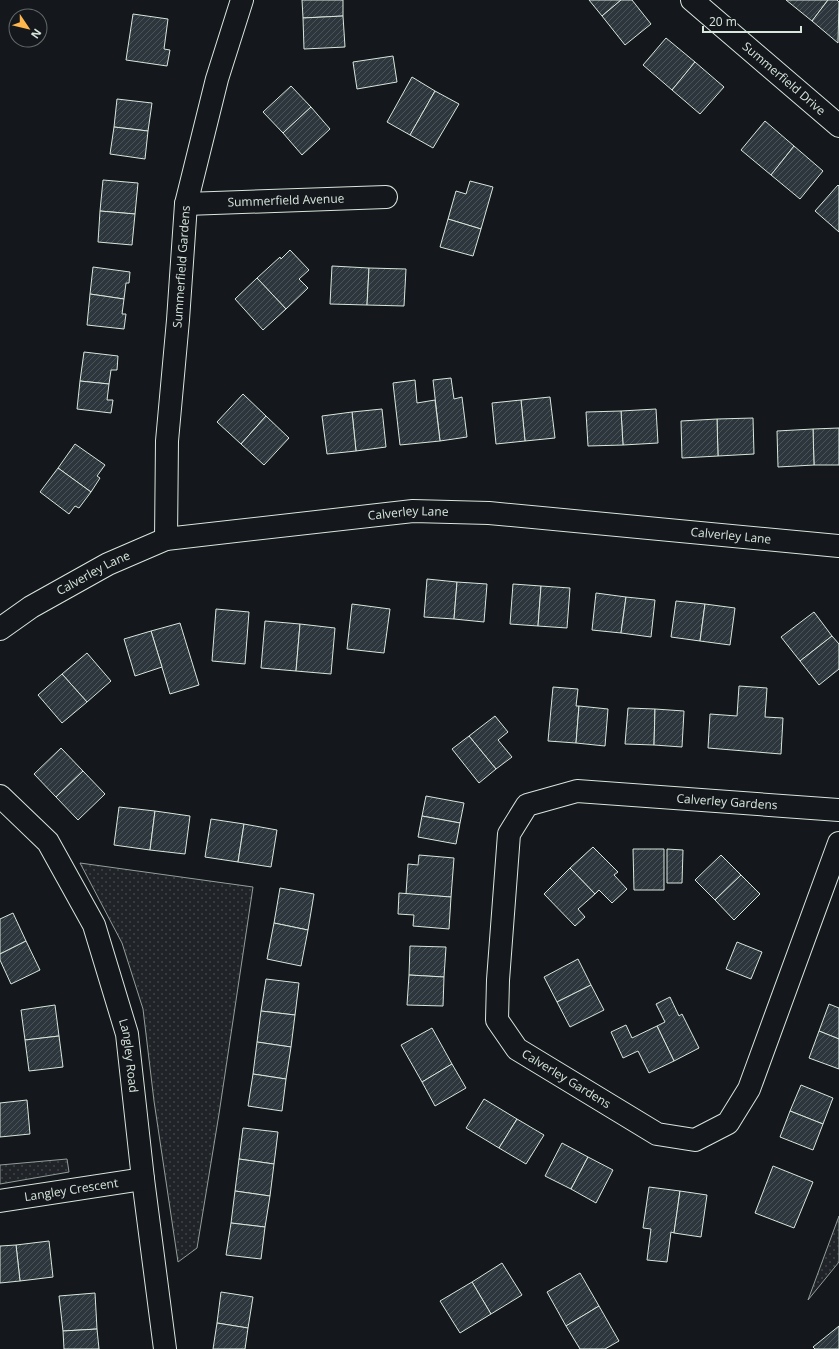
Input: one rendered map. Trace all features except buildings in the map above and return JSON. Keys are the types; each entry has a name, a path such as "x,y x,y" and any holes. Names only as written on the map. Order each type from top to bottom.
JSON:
{"street":[{"name":"Summerfield Gardens","path":"166,539 166,441 178,320 186,204 217,79 242,0"},
{"name":"Summerfield Drive","path":"692,0 839,126"},
{"name":"Summerfield Avenue","path":"186,204 386,197"},
{"name":"Calverley Lane","path":"0,629 31,607 108,564 166,539 413,511 489,512 839,546"},
{"name":"Calverley Gardens","path":"839,810 577,791 527,805 509,834 498,980 497,1020 517,1050 657,1134 695,1140 728,1123 749,1089 839,843"},
{"name":"Langley Road","path":"0,796 48,842 94,925 127,1034 143,1179 165,1349"},
{"name":"Langley Crescent","path":"0,1201 143,1179"}],"shaded area":[{"path":"80,863 253,887 197,1248 178,1262 154,1101 143,1009 122,943"},
{"path":"67,1159 69,1172 0,1184 0,1165"},
{"path":"839,1216 839,1262 808,1300"}]}
